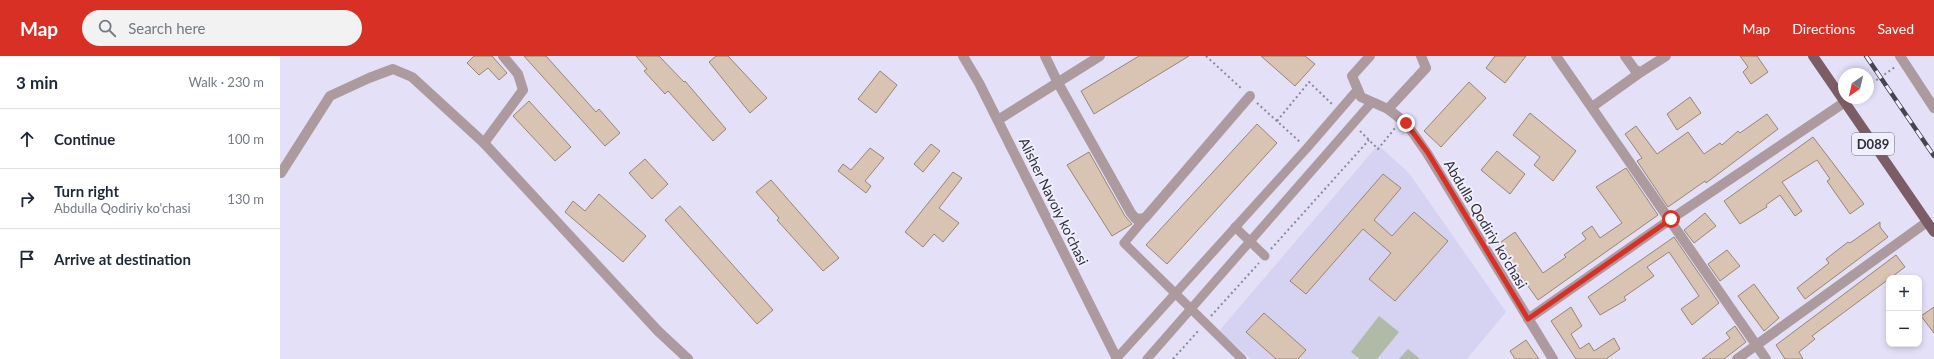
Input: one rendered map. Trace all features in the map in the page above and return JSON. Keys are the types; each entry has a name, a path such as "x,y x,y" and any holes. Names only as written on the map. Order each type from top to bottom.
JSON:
{"main road":[{"name":"D089","path":"1813,56 1838,92"},
{"name":"D089","path":"1846,104 1934,232"}],"street":[{"path":"484,143 523,90 518,74 503,56"},
{"name":"Alisher Navoiy ko'chasi","path":"963,56 980,83 1117,359"},
{"path":"1045,56 1058,83 1131,212 1136,219 1145,218"},
{"path":"998,120 1100,56"},
{"path":"1117,359 1307,148 1358,89 1352,76 1370,56"},
{"path":"1388,109 1426,68 1421,56"},
{"path":"1556,56 1671,219 1766,359"},
{"path":"1625,56 1635,70 1641,72"},
{"path":"1592,107 1666,56"},
{"path":"1901,58 1934,108"},
{"path":"281,173 330,96 393,69 412,77 484,143 658,331 688,359"},
{"name":"Abdulla Qodiriy ko'chasi","path":"1358,89 1361,97 1388,109 1406,123 1428,153 1553,359"},
{"path":"1242,359 1124,243 1250,96"},
{"path":"1147,359 1372,102"},
{"path":"1528,319 1671,219 1842,104"},
{"path":"1736,359 1927,222"},
{"path":"1235,227 1265,256"}],"path":[{"path":"1206,56 1307,148"},
{"path":"1874,81 1901,58"}],"shaded area":[{"path":"1378,145 1409,173 1506,312 1467,359 1251,359 1219,331"}],"green space":[{"path":"1379,316 1399,332 1377,359 1360,359 1351,352"},
{"path":"1408,349 1420,359 1399,359"}],"building":[{"path":"474,56 492,56 507,73 499,80 488,68 479,75 467,63"},
{"path":"524,56 546,56 596,112 599,109 620,133 605,146"},
{"path":"636,56 659,56 684,82 685,81 726,129 713,141 668,91 665,94 644,71 647,69"},
{"path":"716,56 728,56 767,98 750,113 709,62"},
{"path":"1139,56 1189,56 1094,114 1081,91"},
{"path":"1261,56 1305,56 1315,64 1295,86"},
{"path":"1495,56 1526,56 1505,83 1486,68"},
{"path":"1740,56 1757,56 1768,72 1751,84 1743,72 1748,67"},
{"path":"880,71 897,85 876,113 858,99"},
{"path":"1469,82 1486,98 1441,147 1424,131"},
{"path":"1690,97 1701,113 1677,130 1667,114"},
{"path":"529,101 571,147 555,161 513,116"},
{"path":"1530,113 1576,151 1553,181 1534,165 1540,157 1513,135"},
{"path":"1767,114 1778,129 1706,183 1705,181 1668,207 1637,161 1642,158 1625,134 1636,126 1657,154 1688,132 1704,154 1720,143 1722,145 1738,131 1740,133"},
{"path":"1257,124 1277,143 1167,264 1146,245"},
{"path":"1813,137 1864,204 1850,214 1827,181 1830,179 1817,160 1782,182 1802,211 1795,216 1780,195 1766,205 1767,207 1740,224 1724,201"},
{"path":"931,144 940,151 923,172 914,164"},
{"path":"870,148 884,158 865,181 871,186 866,193 838,171 843,164 851,170"},
{"path":"1497,151 1525,174 1510,194 1481,170"},
{"path":"1089,152 1125,216 1132,224 1112,236 1067,165"},
{"path":"645,159 668,184 652,199 629,173"},
{"path":"1626,168 1658,215 1538,300 1498,244 1515,232 1543,273 1566,257 1564,255 1586,239 1582,233 1592,226 1600,238 1622,223 1596,187"},
{"path":"953,172 962,178 939,208 959,223 943,242 934,234 923,247 905,232"},
{"path":"1383,174 1401,188 1374,220 1392,236 1414,212 1448,241 1395,301 1369,279 1391,253 1363,229 1306,294 1290,281"},
{"path":"771,180 839,258 823,271 777,220 779,218 756,192"},
{"path":"599,194 646,236 623,262 565,212 573,201 585,211"},
{"path":"680,206 773,310 757,324 665,220"},
{"path":"1705,213 1716,226 1694,243 1684,230"},
{"path":"1880,222 1880,227 1888,237 1805,299 1797,288 1829,263 1826,259 1848,242 1850,243"},
{"path":"1674,237 1719,303 1692,325 1681,309 1699,296 1669,252 1647,267 1654,276 1624,297 1626,300 1600,315 1588,297"},
{"path":"1727,250 1740,266 1720,281 1708,264"},
{"path":"1896,255 1905,267 1894,275 1886,275 1886,281 1812,336 1815,339 1799,352 1803,359 1785,359 1776,345"},
{"path":"1754,284 1779,318 1764,331 1738,296"},
{"path":"1571,307 1582,326 1571,334 1580,349 1589,343 1594,351 1614,338 1620,349 1606,359 1576,359 1551,321"},
{"path":"1934,307 1934,333 1922,317 1922,315"},
{"path":"1264,313 1306,350 1298,359 1276,359 1246,332"},
{"path":"1735,326 1746,342 1724,359 1702,359 1730,338 1726,333"},
{"path":"1526,340 1539,359 1515,359 1510,351"}],"railway":[{"path":"1866,56 1934,156"}],"route":[{"path":"1406,123 1428,153 1528,319 1671,219"}]}
